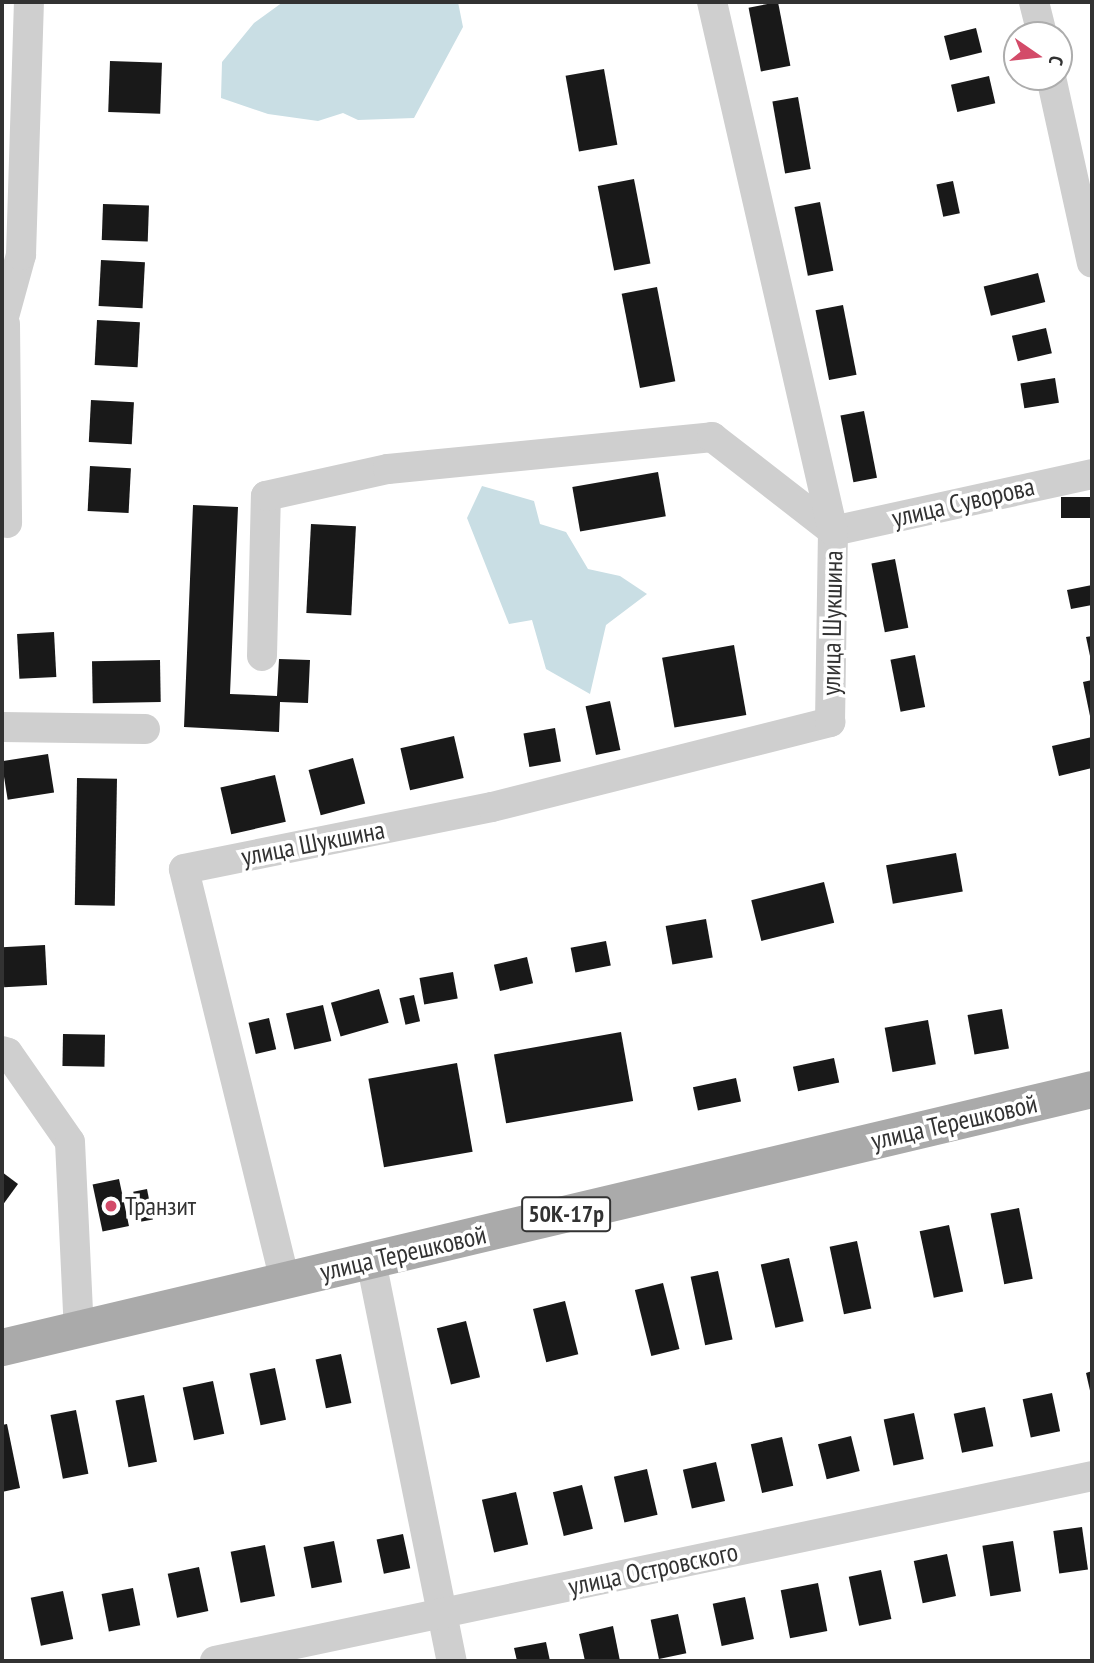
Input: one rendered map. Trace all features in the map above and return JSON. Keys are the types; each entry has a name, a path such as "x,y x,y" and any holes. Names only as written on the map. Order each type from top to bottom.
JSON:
{"main road":[{"name":"улица Терешковой","path":"2,1347 1092,1089"},
{"name":"улица Терешковой","path":"2,1334 40,1339"}],"street":[{"path":"7,523 3,324 21,255 29,2"},
{"name":"улица Шукшина","path":"285,1281 184,869 492,807 830,722 833,531 712,2"},
{"path":"1034,2 1039,21"},
{"path":"1054,91 1092,263"},
{"path":"262,656 266,496 388,469 712,437 833,531"},
{"name":"улица Суворова","path":"833,531 1092,474"},
{"path":"2,727 145,729"},
{"path":"2,1051 8,1053 69,1142 79,1330"},
{"path":"371,1261 452,1661"},
{"name":"улица Островского","path":"215,1661 1092,1476"}],"shaded area":[{"path":"283,2 458,2 463,27 414,118 358,120 343,113 318,121 268,114 221,98 222,62 254,23"},
{"path":"482,486 534,501 540,524 566,532 588,569 620,576 647,594 606,625 590,694 546,669 532,620 509,624 467,518"}],"building":[{"path":"778,2 790,66 761,72 749,8"},
{"path":"976,28 982,52 950,60 944,36"},
{"path":"110,61 162,63 160,114 108,112"},
{"path":"604,69 617,145 579,152 566,76"},
{"path":"989,76 995,103 957,112 951,85"},
{"path":"798,97 811,169 785,173 772,102"},
{"path":"634,179 650,263 614,270 598,186"},
{"path":"953,181 960,213 943,217 936,185"},
{"path":"820,202 833,271 808,276 794,207"},
{"path":"103,204 149,206 148,242 102,240"},
{"path":"101,260 145,262 143,308 99,306"},
{"path":"1038,273 1045,302 991,316 984,287"},
{"path":"657,287 675,381 640,388 622,294"},
{"path":"843,305 857,375 829,380 816,310"},
{"path":"97,320 140,322 138,367 95,365"},
{"path":"1046,328 1052,353 1018,361 1012,336"},
{"path":"1055,378 1059,403 1024,408 1020,383"},
{"path":"91,400 134,402 132,444 89,442"},
{"path":"864,411 877,478 853,482 840,416"},
{"path":"90,466 131,468 129,513 88,511"},
{"path":"658,472 666,516 580,531 572,487"},
{"path":"1061,497 1092,497 1092,518 1061,518"},
{"path":"193,505 238,507 230,694 277,696 279,659 310,660 308,703 280,702 279,732 184,727"},
{"path":"311,524 356,526 351,615 306,613"},
{"path":"895,559 908,628 885,632 871,564"},
{"path":"1092,585 1092,605 1071,609 1067,590"},
{"path":"54,632 56,677 19,679 17,634"},
{"path":"1092,636 1092,656 1090,656 1086,637"},
{"path":"734,645 746,715 674,728 662,658"},
{"path":"915,655 925,707 901,712 890,660"},
{"path":"160,660 161,702 93,703 92,661"},
{"path":"1092,680 1092,716 1090,716 1083,682"},
{"path":"610,701 620,750 596,755 586,706"},
{"path":"555,728 561,761 529,767 523,734"},
{"path":"454,736 464,778 410,790 400,748"},
{"path":"1092,737 1092,768 1059,776 1052,746"},
{"path":"48,754 54,793 8,800 2,761"},
{"path":"353,758 365,803 321,815 309,770"},
{"path":"275,775 286,822 231,834 220,788"},
{"path":"77,778 117,779 115,906 75,905"},
{"path":"956,853 963,891 893,904 886,865"},
{"path":"824,882 834,923 761,941 751,900"},
{"path":"706,919 713,957 672,965 666,926"},
{"path":"606,941 611,966 575,972 571,948"},
{"path":"45,945 47,985 4,987 2,947"},
{"path":"527,957 533,983 500,991 494,965"},
{"path":"453,972 458,999 424,1004 420,978"},
{"path":"379,989 389,1023 341,1036 331,1003"},
{"path":"414,995 420,1021 405,1025 399,998"},
{"path":"323,1005 331,1041 294,1050 286,1014"},
{"path":"1002,1009 1009,1048 974,1054 968,1015"},
{"path":"269,1018 276,1049 256,1054 249,1023"},
{"path":"928,1020 936,1064 892,1072 885,1028"},
{"path":"621,1032 633,1101 506,1123 494,1054"},
{"path":"63,1034 105,1035 104,1067 62,1066"},
{"path":"834,1058 839,1082 798,1091 793,1067"},
{"path":"457,1063 473,1152 384,1167 368,1079"},
{"path":"736,1078 741,1101 698,1111 693,1087"},
{"path":"2,1172 18,1184 2,1206"},
{"path":"119,1179 129,1226 103,1232 93,1185"},
{"path":"147,1189 153,1219 139,1222 133,1192"},
{"path":"1019,1208 1033,1279 1004,1284 991,1214"},
{"path":"949,1225 963,1292 934,1298 920,1231"},
{"path":"857,1241 871,1308 844,1314 830,1247"},
{"path":"789,1258 804,1321 775,1328 761,1265"},
{"path":"718,1271 733,1339 705,1345 691,1277"},
{"path":"663,1283 679,1349 651,1356 635,1290"},
{"path":"565,1301 578,1354 546,1362 533,1309"},
{"path":"466,1321 480,1377 451,1385 437,1328"},
{"path":"341,1354 351,1403 326,1408 316,1359"},
{"path":"275,1368 286,1420 261,1425 250,1373"},
{"path":"1092,1371 1092,1395 1091,1395 1086,1373"},
{"path":"213,1381 224,1434 194,1440 183,1387"},
{"path":"1052,1393 1060,1431 1031,1437 1023,1399"},
{"path":"144,1395 157,1462 129,1467 116,1401"},
{"path":"985,1407 993,1446 962,1453 954,1414"},
{"path":"76,1410 88,1474 63,1479 50,1415"},
{"path":"914,1413 924,1459 893,1465 884,1419"},
{"path":"7,1424 20,1488 2,1492 2,1425"},
{"path":"851,1436 860,1471 827,1479 818,1444"},
{"path":"782,1437 793,1486 762,1493 751,1444"},
{"path":"716,1462 725,1501 692,1509 683,1470"},
{"path":"647,1469 658,1515 624,1522 614,1477"},
{"path":"582,1485 593,1529 564,1536 553,1492"},
{"path":"516,1492 528,1545 494,1552 482,1500"},
{"path":"1082,1527 1088,1570 1059,1574 1053,1531"},
{"path":"403,1534 410,1568 384,1574 377,1540"},
{"path":"334,1541 342,1582 312,1588 304,1547"},
{"path":"1013,1541 1021,1591 990,1596 982,1546"},
{"path":"265,1545 275,1596 241,1603 231,1552"},
{"path":"947,1554 956,1596 923,1603 914,1561"},
{"path":"199,1567 208,1611 177,1618 168,1574"},
{"path":"881,1570 891,1619 859,1626 849,1577"},
{"path":"818,1583 827,1631 790,1638 781,1590"},
{"path":"133,1588 140,1625 109,1631 102,1594"},
{"path":"63,1591 73,1639 41,1646 31,1598"},
{"path":"745,1597 754,1639 722,1646 713,1604"},
{"path":"678,1614 686,1653 659,1659 651,1620"},
{"path":"613,1626 620,1661 585,1661 579,1634"},
{"path":"546,1642 550,1661 517,1661 514,1648"}],"place":[{"name":"Транзит","path":"111,1206"}]}
